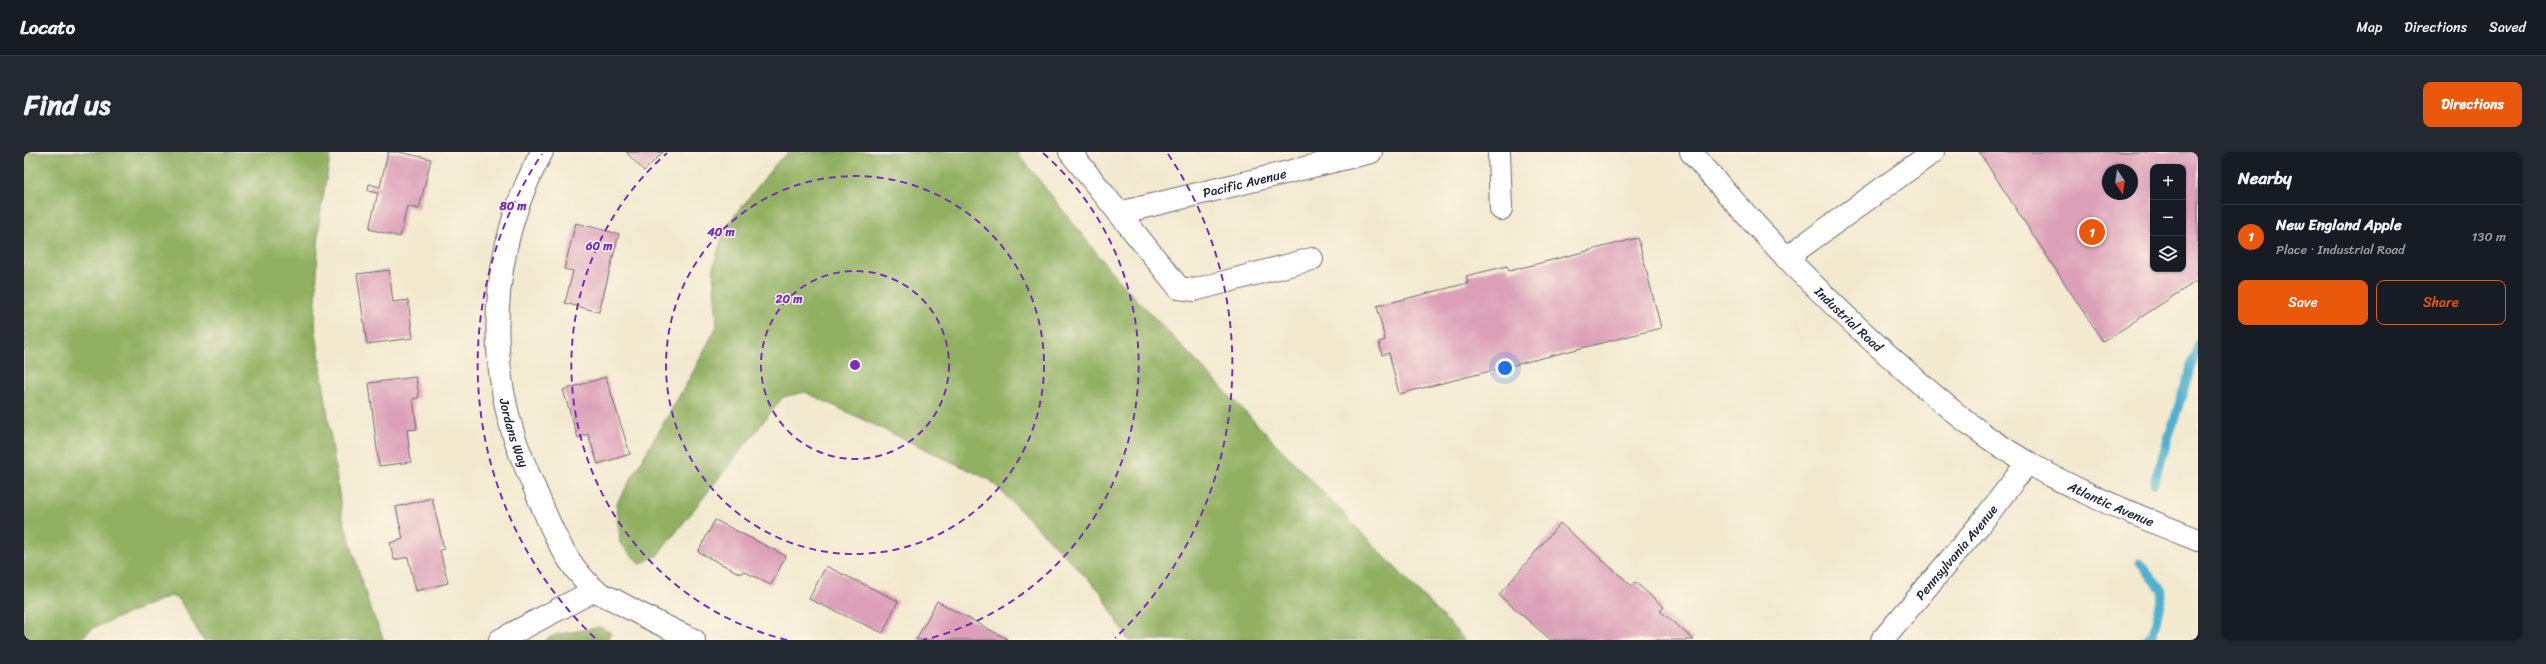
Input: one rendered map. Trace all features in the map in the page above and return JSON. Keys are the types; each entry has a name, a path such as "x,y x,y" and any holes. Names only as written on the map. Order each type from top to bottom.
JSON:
{"street":[{"name":"Jordans Way","path":"542,152 518,202 502,265 497,317 501,375 513,432 558,542 574,566 595,590 694,640"},
{"path":"1070,152 1174,284 1187,290 1312,258"},
{"name":"Pacific Avenue","path":"1119,213 1371,152"},
{"path":"1499,152 1500,209"},
{"name":"Industrial Road","path":"1691,152 1786,258 1852,324 1941,402 1994,442 2028,462"},
{"path":"1786,258 1933,152"},
{"name":"Atlantic Avenue","path":"2028,462 2104,500 2198,540"},
{"name":"Pennsylvania Avenue","path":"1882,640 1920,598 2028,462"},
{"path":"500,640 595,590"}],"green space":[{"path":"24,152 331,152 319,220 315,325 342,515 370,608 384,640 203,640 179,599 170,596 93,628 79,640 24,640"},
{"path":"790,152 1017,152 1117,279 1465,640 1128,640 1100,591 990,480 805,392 783,397 658,555 640,564 620,543 617,503 692,374 717,326 713,268 725,228 778,161"},
{"path":"600,627 611,633 608,640 545,640 555,635"}],"building":[{"path":"388,152 399,152 431,159 419,209 407,206 400,237 369,229 378,193 368,191 369,184 380,187"},
{"path":"626,152 663,152 644,171"},
{"path":"1979,152 2198,152 2198,280 2103,342"},
{"path":"576,223 619,234 599,312 565,303 573,271 564,269"},
{"path":"1638,238 1661,328 1399,394 1389,353 1382,355 1379,342 1385,340 1377,306 1468,283 1466,276 1507,266 1509,271"},
{"path":"389,270 393,302 408,300 413,338 367,344 357,274"},
{"path":"416,377 419,398 413,399 417,429 407,430 411,462 379,466 369,383"},
{"path":"606,377 630,454 598,464 588,434 578,438 563,390"},
{"path":"432,498 444,549 440,550 448,583 416,591 408,557 394,560 390,543 403,539 396,507"},
{"path":"715,520 786,556 771,585 743,571 741,574 698,552"},
{"path":"1560,523 1632,586 1635,582 1664,607 1660,611 1694,640 1551,640 1499,595"},
{"path":"826,566 898,601 883,633 809,599"},
{"path":"937,601 1007,639 916,640"}],"waterway":[{"path":"2154,483 2198,345"},
{"path":"2140,563 2163,591 2153,634 2147,640"}],"place":[{"name":"New England Apple","path":"2092,232"}]}
